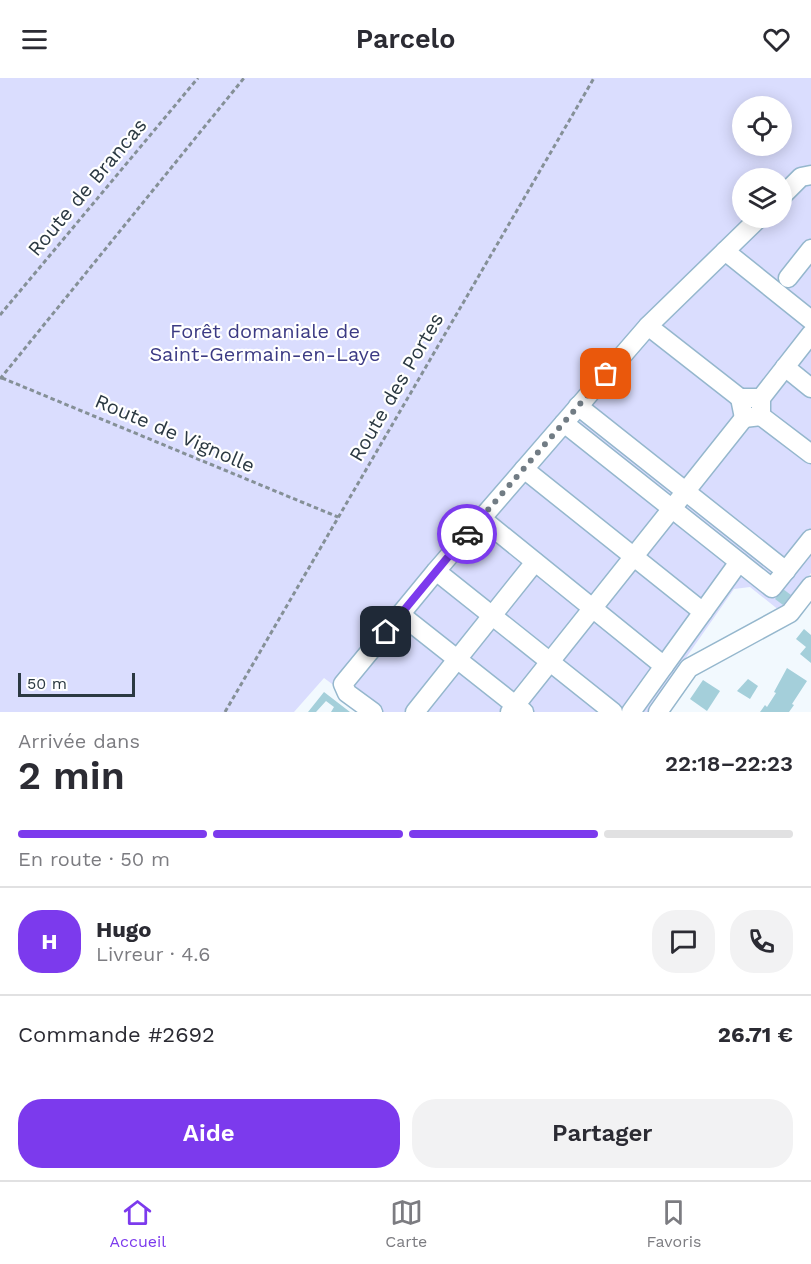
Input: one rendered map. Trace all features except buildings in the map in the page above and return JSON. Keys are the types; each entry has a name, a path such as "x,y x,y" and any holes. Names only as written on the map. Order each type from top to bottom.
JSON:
{"street":[{"path":"792,186 801,177 811,175"},
{"path":"373,712 347,693 344,684 481,518 648,326 749,228"},
{"path":"788,278 811,249"},
{"path":"400,614 517,710 550,662 686,491 755,411 811,332 725,251"},
{"path":"648,326 811,454"},
{"path":"785,367 811,388"},
{"path":"578,406 786,571"},
{"path":"564,423 772,588 811,539"},
{"path":"524,469 703,612"},
{"path":"481,518 664,666"},
{"path":"415,712 535,562"},
{"path":"631,712 739,562"},
{"path":"436,571 612,712"},
{"path":"658,712 689,668 790,613 811,586"}],"path":[{"name":"Route de Brancas","path":"0,315 198,78"},
{"path":"0,378 244,78"},
{"name":"Route des Portes","path":"225,712 594,78"},
{"name":"Route de Vignolle","path":"0,378 338,517"}],"green space":[{"name":"Forêt domaniale de Saint-Germain-en-Laye","path":"0,78 811,78 811,573 780,611 750,587 734,589 648,712 370,712 324,678 294,712 0,712"}],"way so far":[{"path":"467,534 606,374"}],"route":[{"path":"386,632 467,534"}]}
